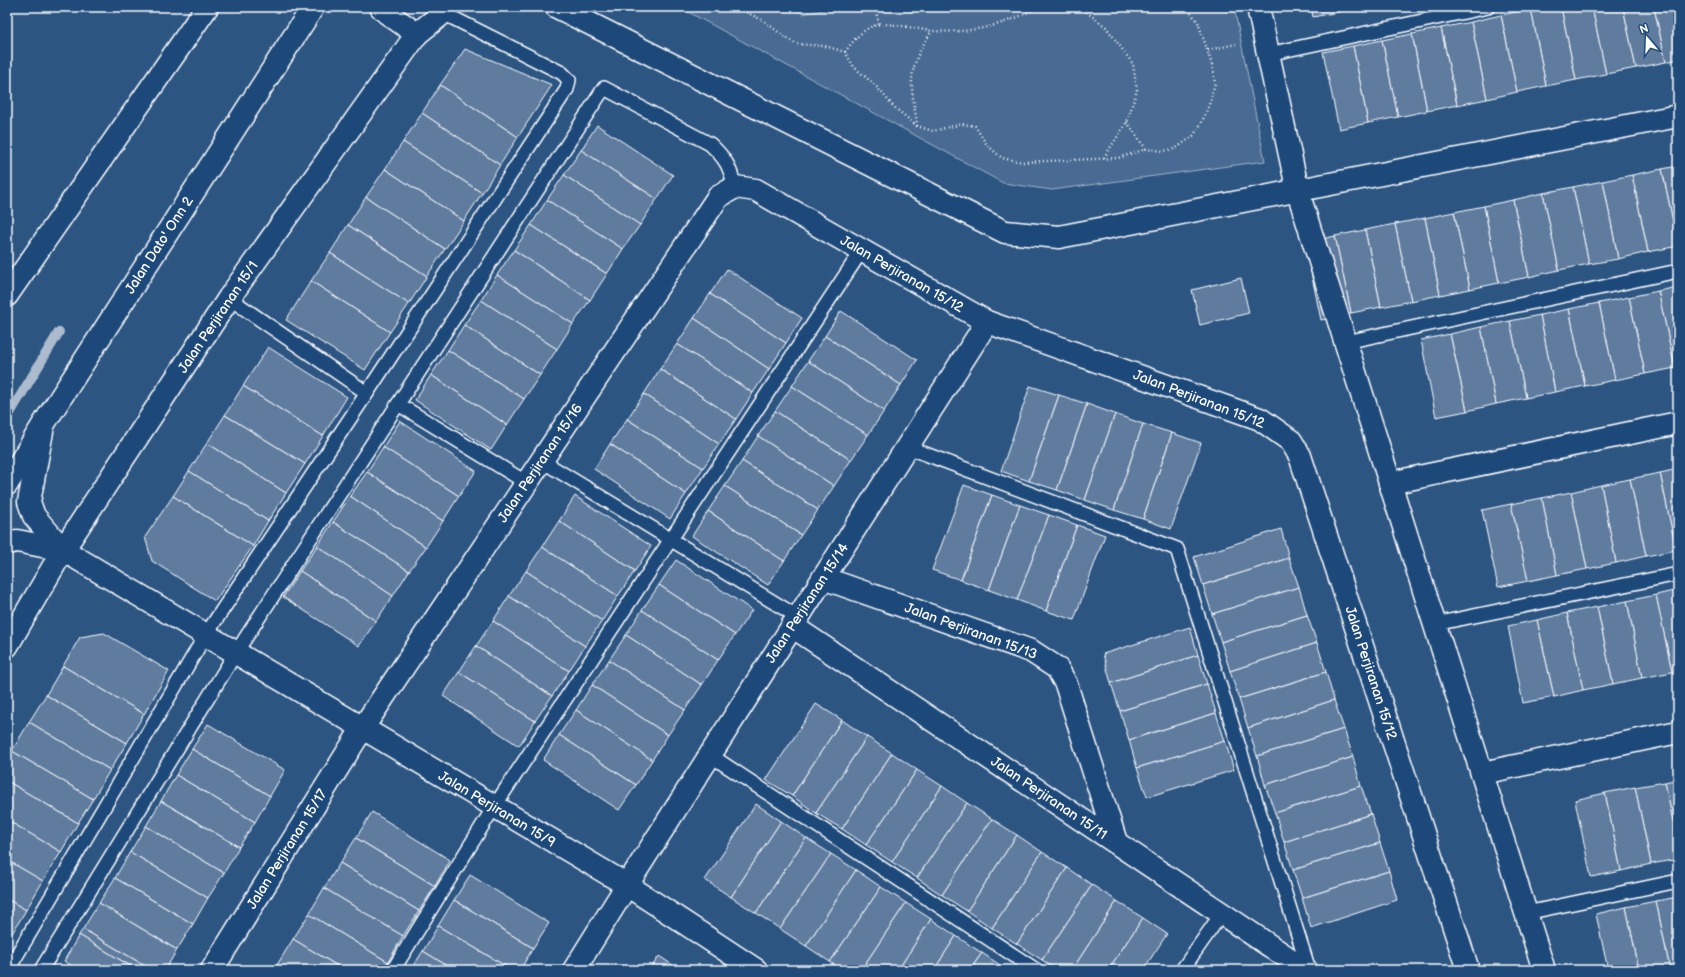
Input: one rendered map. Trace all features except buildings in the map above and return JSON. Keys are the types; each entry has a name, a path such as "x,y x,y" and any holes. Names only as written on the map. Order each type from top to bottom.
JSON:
{"street":[{"path":"7,295 206,7"},
{"name":"Jalan Dato' Onn 2","path":"7,484 43,425 313,7"},
{"path":"381,7 387,13 417,34"},
{"path":"557,7 1005,232 1059,237 1298,192 1678,116"},
{"path":"1258,7 1298,192 1544,970"},
{"name":"Jalan Perjiranan 15/1","path":"7,646 63,550 230,298 417,34 445,10"},
{"name":"Jalan Perjiranan 15/12","path":"736,191 862,250 987,322 1260,419 1291,441 1300,456 1468,970"},
{"name":"Jalan Perjiranan 15/16","path":"362,729 542,461 736,191"},
{"name":"Jalan Perjiranan 15/14","path":"574,970 987,322"},
{"path":"1390,483 1678,423"},
{"path":"43,425 29,502 34,516 63,550"},
{"path":"7,543 17,540 63,550"},
{"name":"Jalan Perjiranan 15/9","path":"63,550 235,654 627,885 756,970"},
{"name":"Jalan Perjiranan 15/13","path":"823,578 1031,651 1057,668 1066,684 1116,842"},
{"name":"Jalan Perjiranan 15/11","path":"795,622 1116,842 1307,970"},
{"name":"Jalan Perjiranan 15/17","path":"212,970 362,729"},
{"path":"1482,773 1678,732"}],"lane":[{"path":"1268,54 1488,7"},
{"path":"8,970 205,636 567,89 569,80 562,72 445,10"},
{"path":"46,968 235,654 604,88 710,144 729,166 736,191"},
{"path":"393,970 494,807 862,250"},
{"path":"1346,342 1678,271"},
{"path":"230,298 367,393"},
{"path":"398,404 527,483"},
{"path":"907,447 1177,549 1307,970"},
{"path":"542,461 671,540 795,622"},
{"path":"1435,624 1678,574"},
{"path":"710,755 1036,970"},
{"path":"1526,913 1678,881"},
{"path":"1182,970 1222,913"}],"path":[{"path":"736,7 764,21 786,38 797,44 825,46 845,52 854,66 875,85 894,107 918,126 933,131 962,124 975,126 987,144 1002,158 1022,162 1118,158 1146,148 1163,151 1175,149 1193,136 1209,105 1215,83 1212,65 1198,22 1186,7"},
{"path":"875,7 879,24"},
{"path":"845,52 858,35 879,24 932,31 965,30 997,25 1016,19 1037,7"},
{"path":"1080,7 1106,27 1133,64 1137,90 1127,122 1103,159"},
{"path":"918,126 912,84 916,62 922,46 932,31"},
{"path":"1127,122 1146,148"}],"shaded area":[{"path":"679,7 791,7 803,14 838,7 1234,7 1265,161 1052,190 1003,183"}],"waterway":[{"path":"7,418 59,332"}]}
